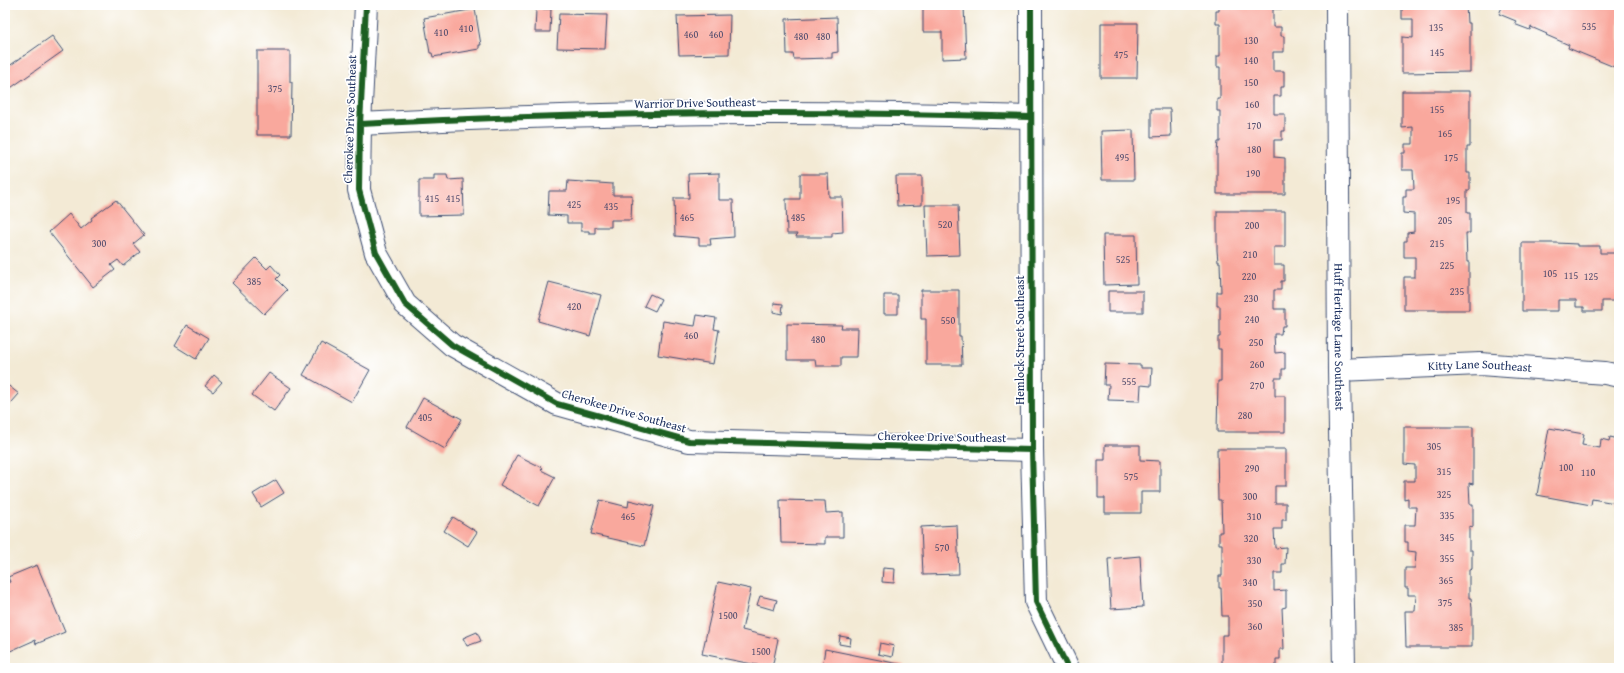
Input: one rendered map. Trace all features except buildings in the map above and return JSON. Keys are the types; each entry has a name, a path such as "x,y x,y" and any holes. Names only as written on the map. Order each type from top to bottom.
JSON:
{"street":[{"name":"Cherokee Drive Southeast","path":"366,5 360,124 359,190 376,253 405,304 452,345 557,404 689,442 1032,450"},
{"name":"Hemlock Street Southeast","path":"1031,5 1030,117 1032,450 1036,602 1068,668"},
{"name":"Huff Heritage Lane Southeast","path":"1337,5 1339,370 1344,668"},
{"name":"Warrior Drive Southeast","path":"360,124 516,116 897,112 1030,117"},
{"name":"Kitty Lane Southeast","path":"1339,370 1480,364 1605,373 1619,376"}],"cycle path":[{"path":"366,5 360,124 359,190 376,253 405,304 452,345 557,404 689,441 1032,450"},
{"path":"1031,5 1032,450 1036,602 1068,668"},
{"path":"360,124 527,117 695,113 863,113 1030,117"}]}
